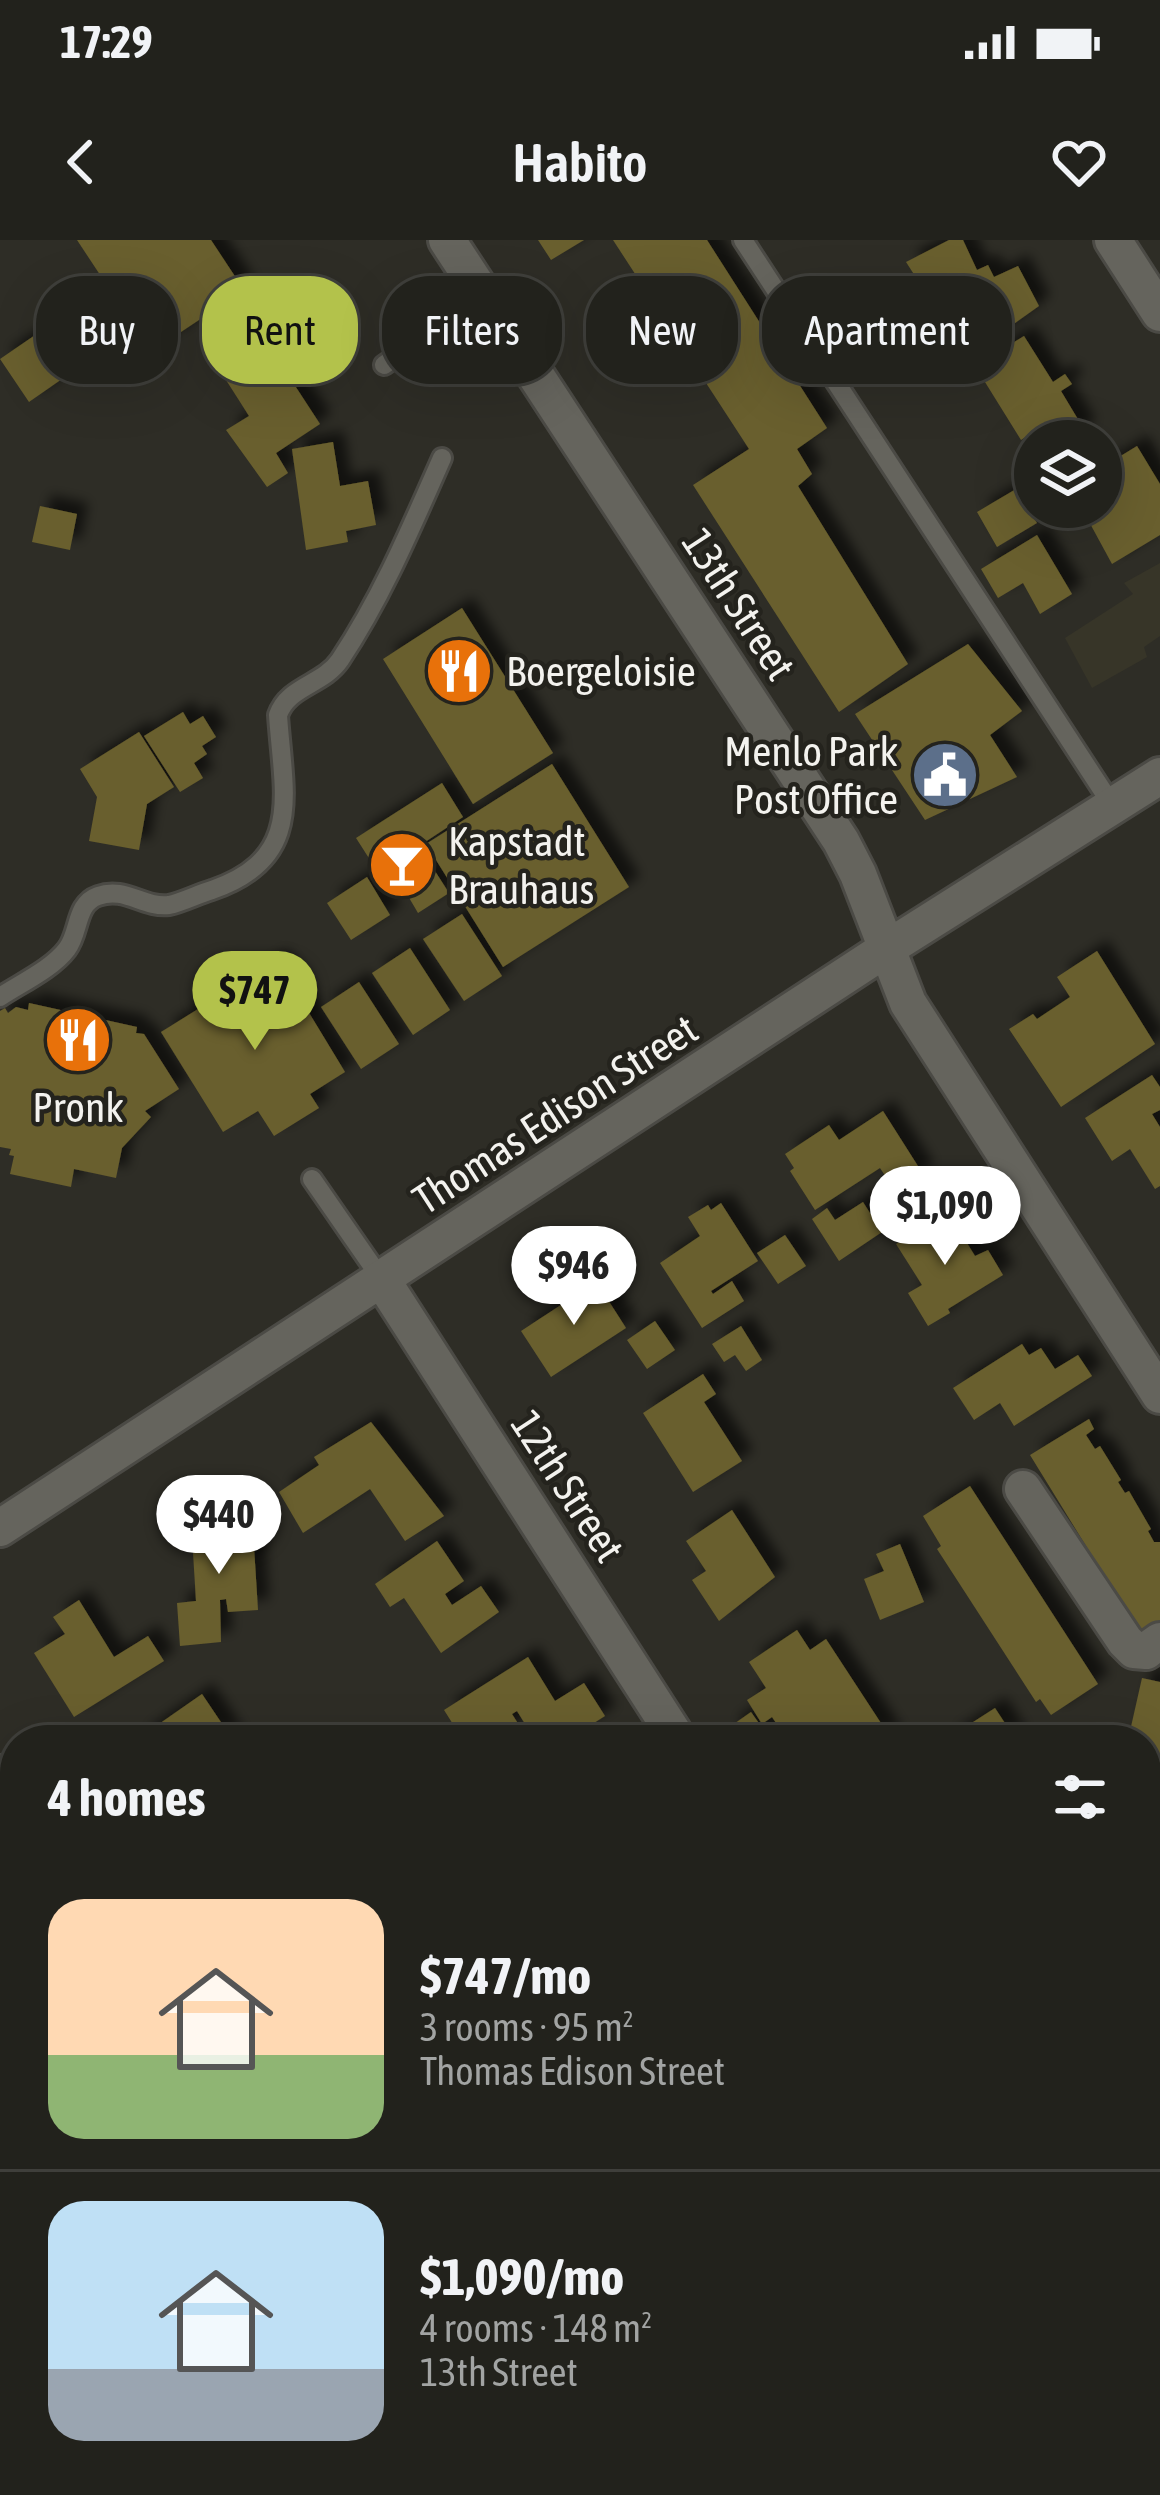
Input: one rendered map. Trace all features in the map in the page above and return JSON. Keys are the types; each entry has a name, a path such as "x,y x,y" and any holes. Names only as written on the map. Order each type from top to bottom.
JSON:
{"street":[{"name":"13th Street","path":"447,240 471,276"},
{"path":"1113,240 1160,313"},
{"name":"13th Street","path":"542,384 841,841 908,1004 1160,1395"},
{"name":"Thomas Edison Street","path":"0,1528 886,949 1160,776"},
{"name":"12th Street","path":"382,1280 668,1725"},
{"path":"1023,1489 1125,1641 1134,1650 1146,1651 1160,1641"}],"lane":[{"path":"743,240 1112,805"},
{"path":"0,998 68,948 84,904 95,897 122,892 162,906 175,904 235,882 259,863 279,838 284,823 278,715 282,703 338,664 381,594 442,458"},
{"path":"312,1179 382,1280"}],"shaded area":[{"path":"1160,563 1160,636 1144,647 1147,657 1092,688 1065,638 1133,594 1124,583"}],"building":[{"path":"77,240 211,240 235,276 202,276 202,318 178,334 178,276 101,276"},
{"path":"538,240 584,240 551,260"},
{"path":"613,240 707,240 730,276 636,276"},
{"path":"949,240 963,240 977,270 988,265 994,276 915,276 906,262"},
{"path":"1018,266 1039,306 1012,325 1012,276 996,276"},
{"path":"738,289 762,326 762,384 799,384 827,428 797,449 812,474 798,486 908,664 839,712 693,485 749,449 707,384 738,384"},
{"path":"36,334 36,384 55,384 29,402 0,359"},
{"path":"1024,336 1053,382 1065,374 1072,384 1061,391 1078,420 1014,420 1014,429 986,384 1012,384 1012,343"},
{"path":"229,384 294,384 320,424 276,453 288,473 267,487 226,430 249,416"},
{"path":"333,442 340,486 368,481 376,525 346,531 348,542 306,550 292,449"},
{"path":"1137,446 1160,484 1160,535 1112,564 1092,528 1122,528 1122,455"},
{"path":"1014,490 1014,528 1029,528 997,547 977,512"},
{"path":"40,506 77,514 70,550 32,542"},
{"path":"1037,535 1072,594 1040,614 1023,583 998,598 981,569"},
{"path":"462,608 553,753 473,804 383,659"},
{"name":"Menlo Park Post Office","path":"968,644 1022,711 990,735 1017,777 925,820 855,714"},
{"path":"183,712 190,724 203,716 216,737 202,746 207,754 194,763 203,778 180,792 144,736"},
{"path":"139,732 174,787 147,804 139,850 89,841 97,797 80,769"},
{"path":"552,764 629,887 503,967 426,844"},
{"name":"Kapstadt Brauhaus","path":"442,783 463,817 419,846 449,893 418,913 401,884 390,891 356,838"},
{"path":"367,877 390,915 351,940 327,903"},
{"path":"462,914 502,976 464,1001 423,939"},
{"path":"410,948 450,1010 413,1035 372,973"},
{"path":"1097,951 1155,1044 1061,1107 1009,1029 1033,1014 1037,1019 1070,997 1057,977"},
{"path":"277,960 345,1072 310,1094 319,1108 274,1136 258,1111 223,1132 161,1032"},
{"path":"359,982 399,1044 361,1069 321,1007"},
{"path":"29,1003 137,1027 136,1033 144,1034 179,1089 145,1111 151,1117 122,1148 116,1178 74,1169 71,1187 10,1174 14,1156 9,1155 11,1149 0,1147 0,1011 28,1010"},
{"path":"1152,1075 1160,1087 1160,1110 1152,1114 1160,1127 1160,1186 1155,1189 1130,1149 1112,1161 1085,1118"},
{"path":"883,1111 923,1174 896,1192 880,1168 815,1210 790,1171 794,1168 785,1154 829,1125 839,1140"},
{"path":"863,1202 882,1232 839,1261 812,1219 827,1208 835,1220"},
{"path":"721,1203 758,1261 711,1291 732,1281 744,1301 702,1328 660,1263 700,1236 688,1217"},
{"path":"948,1212 975,1256 988,1250 1003,1275 928,1326 908,1293 922,1285 896,1244"},
{"path":"785,1235 806,1266 778,1284 757,1253"},
{"path":"594,1278 626,1328 551,1377 521,1331"},
{"path":"655,1321 675,1350 647,1369 627,1340"},
{"path":"741,1326 762,1360 746,1371 735,1355 724,1362 712,1344"},
{"path":"1022,1344 1029,1355 1041,1348 1055,1369 1078,1355 1092,1376 1014,1426 1000,1403 974,1420 953,1388"},
{"path":"703,1374 716,1394 704,1402 742,1461 693,1492 643,1413"},
{"path":"1089,1419 1094,1429 1086,1435 1095,1449 1100,1446 1151,1529 1154,1542 1160,1542 1160,1625 1142,1637 1030,1455"},
{"path":"371,1422 444,1516 405,1541 370,1489 303,1533 279,1492 319,1465 314,1457"},
{"path":"970,1486 1098,1684 1051,1715 1040,1699 1036,1702 937,1549 941,1546 923,1516"},
{"path":"732,1510 775,1577 719,1621 692,1580 706,1571 686,1541"},
{"path":"252,1515 258,1610 228,1612 226,1599 220,1600 221,1642 180,1646 177,1603 196,1601 191,1521"},
{"path":"437,1541 464,1581 445,1594 452,1605 481,1586 499,1612 441,1653 404,1598 390,1607 375,1584"},
{"path":"900,1544 924,1602 880,1620 864,1579 884,1571 876,1554"},
{"path":"79,1600 114,1657 148,1636 164,1661 74,1717 34,1653 65,1634 53,1617"},
{"path":"797,1630 810,1650 826,1639 882,1725 777,1725 772,1717 762,1724 747,1700 766,1688 749,1662"},
{"path":"528,1657 555,1701 584,1683 605,1716 591,1725 526,1725 517,1711 512,1714 519,1725 454,1725 444,1710"},
{"path":"1142,1678 1160,1682 1160,1725 1131,1725"},
{"path":"202,1694 223,1725 158,1725"},
{"path":"995,1708 1006,1725 968,1725"},
{"path":"751,1712 760,1725 732,1725"}],"place":[{"name":"Boergeloisie","path":"459,671"},
{"name":"Menlo Park Post Office","path":"945,775"},
{"name":"Kapstadt Brauhaus","path":"402,865"},
{"name":"Pronk","path":"78,1040"}]}
